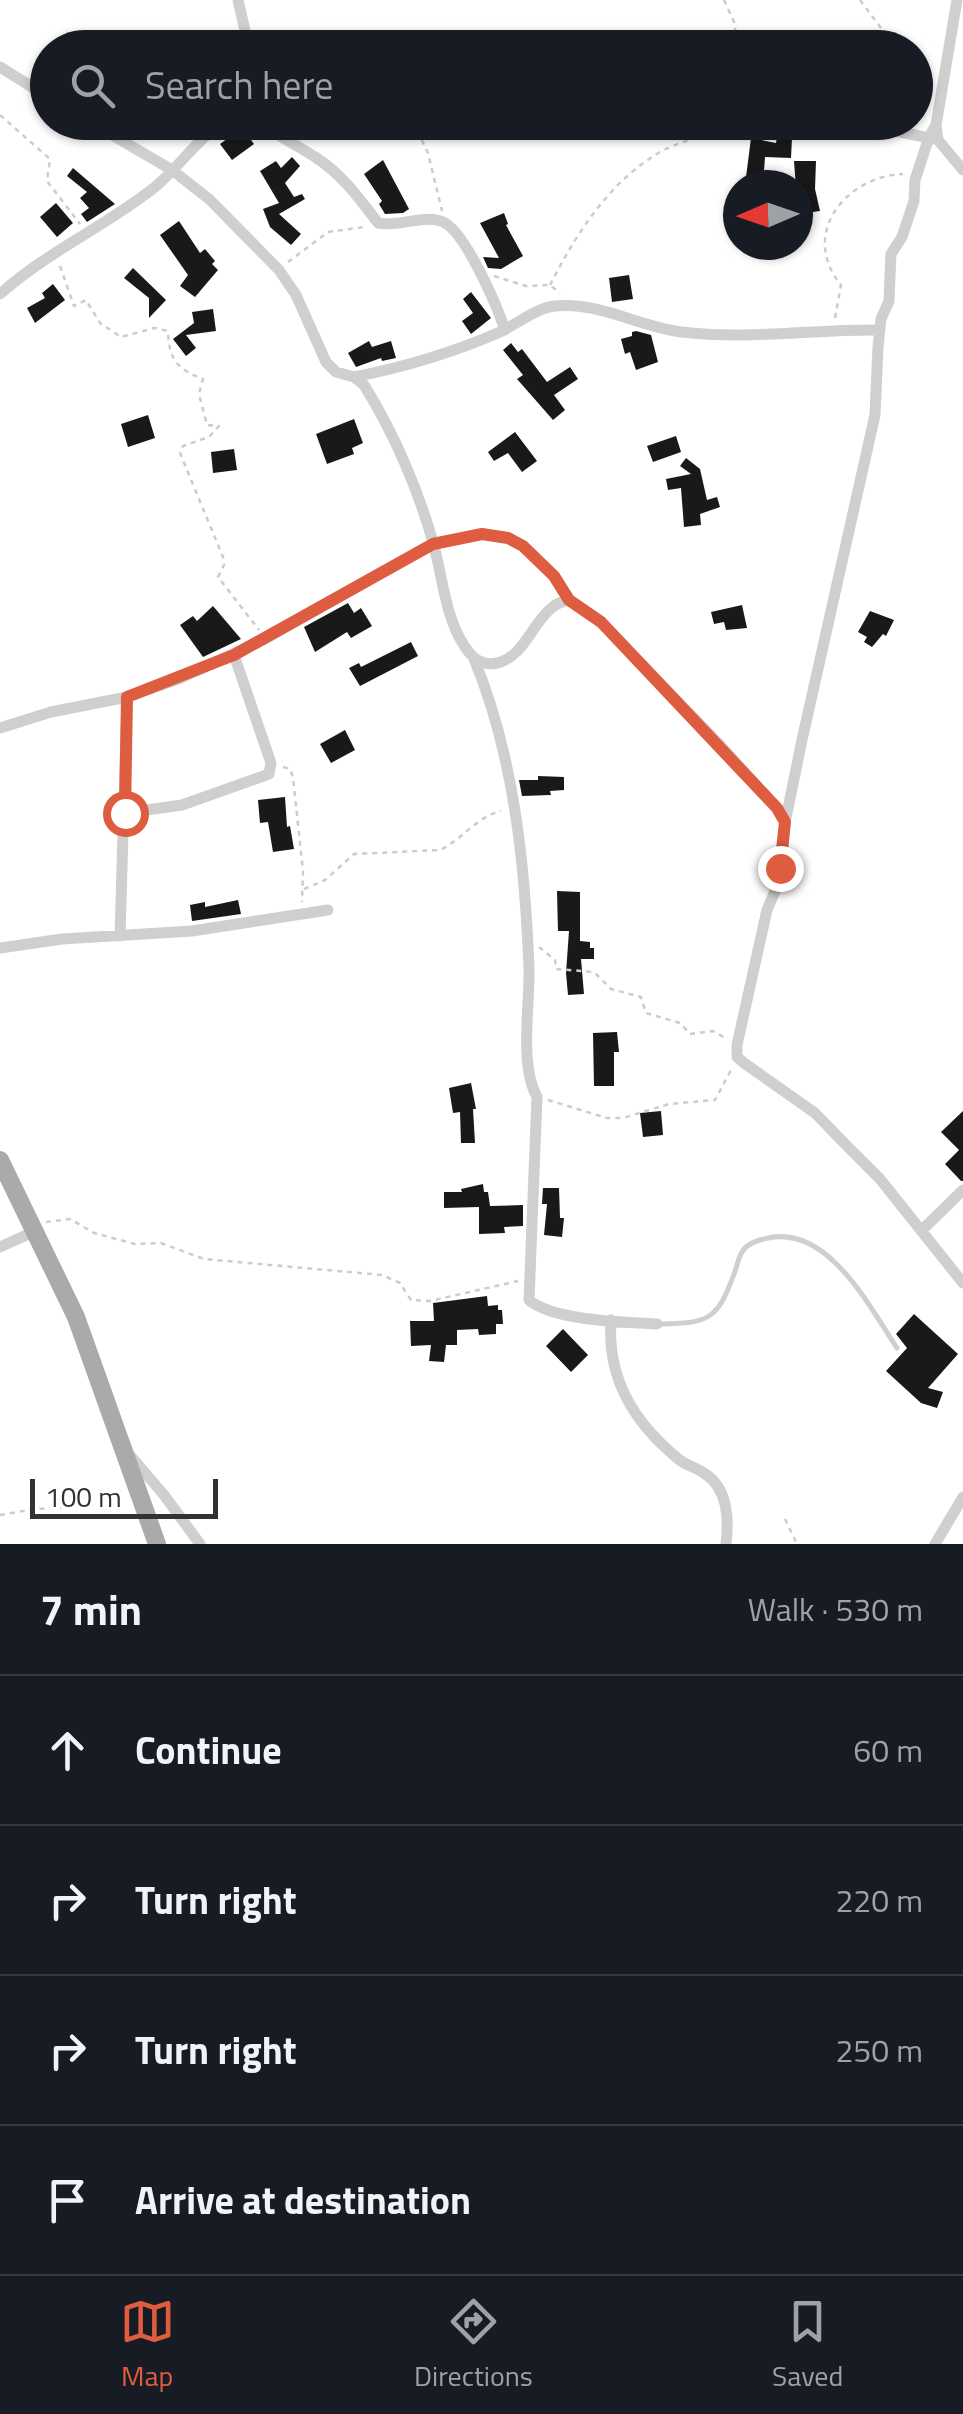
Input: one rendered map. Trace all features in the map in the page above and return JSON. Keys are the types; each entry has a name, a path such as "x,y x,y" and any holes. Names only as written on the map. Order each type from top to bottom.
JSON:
{"main road":[{"path":"0,1160 76,1317 157,1544"}],"street":[{"path":"238,0 245,30"},
{"path":"957,0 934,138 918,174 900,242 890,254 889,301 880,330 875,415 785,822 780,879 767,910 737,1051 815,1114 880,1180 963,1283"},
{"path":"0,66 30,85"},
{"path":"934,138 963,170"},
{"path":"121,140 172,170 209,199 280,270 296,294 326,362 336,372 354,376 411,366 505,330 546,308 565,306 690,333 760,335 880,330"},
{"path":"0,294 27,270 154,188 199,140"},
{"path":"288,140 336,174 362,199 378,222 444,222 458,236 478,271 505,330"},
{"path":"354,376 374,401 409,476 433,544 455,629 474,659 500,734 521,858 529,1077 537,1096 528,1295 533,1304 611,1320 657,1324"},
{"path":"0,728 51,712 127,697 234,655 433,544"},
{"path":"474,659 485,664 506,659 553,605 569,600 601,622 645,667 777,808 785,822"},
{"path":"125,813 182,805 268,774 272,768 234,655"},
{"path":"120,936 127,697"},
{"path":"0,948 62,939 192,932 328,910"},
{"path":"921,1231 963,1190"},
{"path":"0,1246 33,1232"},
{"path":"611,1320 610,1355 630,1404 672,1455 707,1474 716,1486 728,1511 726,1544"},
{"path":"126,1451 200,1544"},
{"path":"935,1544 963,1496"}],"lane":[{"path":"657,1324 694,1323 711,1317 727,1295 743,1249 757,1241 791,1235 829,1256 897,1348"}],"path":[{"path":"724,0 735,30"},
{"path":"860,0 882,30"},
{"path":"933,100 937,106"},
{"path":"0,115 50,159 48,182 86,231"},
{"path":"422,140 444,222"},
{"path":"550,285 595,209 621,182 660,152 695,140"},
{"path":"836,329 834,311 841,285 828,268 823,242 825,228 835,210 859,187 887,174 918,174"},
{"path":"280,270 328,232 378,222"},
{"path":"65,246 60,267 74,306 86,300 100,323 120,337 154,328 168,331 169,352 180,370 204,379 199,394 207,425 219,426 208,437 183,446 180,454 223,557 224,566 218,576 265,639"},
{"path":"478,271 526,286 550,285 559,289 565,306"},
{"path":"433,544 482,534 508,538 539,559 569,600"},
{"path":"272,768 287,766 293,777 304,889 298,916"},
{"path":"304,889 325,880 354,854 440,850 488,814 514,808"},
{"path":"526,937 548,952 556,968 594,972 611,989 640,997 646,1013 683,1024 693,1035 718,1032 737,1051 715,1100 669,1104 623,1118 607,1118 537,1096"},
{"path":"33,1232 47,1221 70,1219 94,1232 135,1244 161,1243 204,1259 382,1275 400,1283 411,1300 446,1298 530,1278"},
{"path":"0,1515 35,1509 88,1508 134,1483"},
{"path":"785,1519 797,1544"}],"building":[{"path":"226,140 251,140 254,144 232,160 220,144"},
{"path":"751,140 792,140 791,158 765,157 764,170 747,170"},
{"path":"292,157 300,166 285,183 294,197 302,194 305,199 279,214 301,234 291,245 270,227 263,209 279,203 260,171 276,161 281,168"},
{"path":"383,160 409,209 403,213 385,214 379,204 382,201 364,174"},
{"path":"794,161 816,161 815,189 820,211 813,212 813,170 795,170"},
{"path":"73,168 115,204 87,222 81,214 89,208 80,198 87,192 67,176"},
{"path":"56,203 73,223 57,237 40,217"},
{"path":"504,213 506,225 523,256 501,269 488,268 483,257 499,258 480,223"},
{"path":"179,221 200,253 205,249 218,270 195,297 180,286 188,275 160,235"},
{"path":"133,268 166,300 149,318 149,298 124,278"},
{"path":"629,275 633,299 612,302 609,278"},
{"path":"53,284 65,300 35,323 27,308 45,298 42,293"},
{"path":"471,292 491,318 471,334 462,321 473,313 463,299"},
{"path":"213,309 216,331 186,335 196,348 186,356 173,339 194,323 192,312"},
{"path":"636,331 651,335 658,362 636,370 621,339"},
{"path":"369,341 372,347 391,341 396,358 381,358 356,367 348,353"},
{"path":"511,343 518,352 522,349 547,382 570,367 578,379 554,395 565,410 553,420 517,379 523,375 503,350"},
{"path":"148,415 155,438 128,447 121,424"},
{"path":"354,419 363,443 352,448 354,454 327,464 316,434"},
{"path":"515,432 537,461 522,472 508,453 494,461 488,452"},
{"path":"676,436 681,452 653,462 647,446"},
{"path":"234,449 237,470 213,473 211,452"},
{"path":"686,458 700,469 707,500 717,497 720,507 700,514 701,525 684,527 681,488 668,490 666,479 691,474 680,466"},
{"path":"348,603 354,613 361,608 372,626 351,638 347,632 315,652 304,627"},
{"path":"742,605 747,628 726,630 724,622 714,624 711,612"},
{"path":"213,606 241,639 203,657 180,625 193,616 197,621"},
{"path":"870,611 894,620 886,636 883,634 872,647 864,642 867,637 858,632"},
{"path":"411,642 418,656 360,686 349,668 359,663 361,667"},
{"path":"345,730 355,750 331,763 320,744"},
{"path":"538,776 564,777 564,790 550,791 551,795 522,796 519,780 538,780"},
{"path":"285,797 287,827 290,826 294,849 273,852 268,822 260,823 258,800"},
{"path":"557,891 580,892 580,941 590,942 590,948 594,948 594,959 581,959 584,994 568,995 569,931 558,931"},
{"path":"238,900 241,914 192,921 190,905 205,902 205,907"},
{"path":"617,1032 619,1052 614,1052 614,1086 594,1086 593,1033"},
{"path":"471,1083 476,1109 475,1143 461,1143 460,1112 453,1113 449,1088"},
{"path":"661,1111 663,1135 643,1137 640,1113"},
{"path":"963,1111 961,1181 945,1164 959,1150 941,1132"},
{"path":"483,1184 490,1206 523,1205 523,1226 504,1227 505,1233 479,1234 479,1207 444,1208 444,1192 462,1192 461,1189"},
{"path":"543,1188 559,1188 560,1218 564,1218 562,1237 544,1235 547,1204 542,1204"},
{"path":"487,1296 488,1306 498,1305 498,1310 502,1310 503,1324 496,1324 496,1334 479,1335 478,1329 457,1330 457,1345 446,1345 444,1362 429,1361 431,1345 411,1346 410,1321 434,1321 433,1303"},
{"path":"914,1314 958,1354 928,1388 943,1392 937,1408 921,1403 886,1371 907,1348 896,1334"},
{"path":"563,1329 588,1355 571,1372 546,1346"}],"route":[{"path":"125,813 127,697 234,655 433,544 495,534 523,546 539,559 569,600 601,622 777,808 785,822 780,868"}]}
